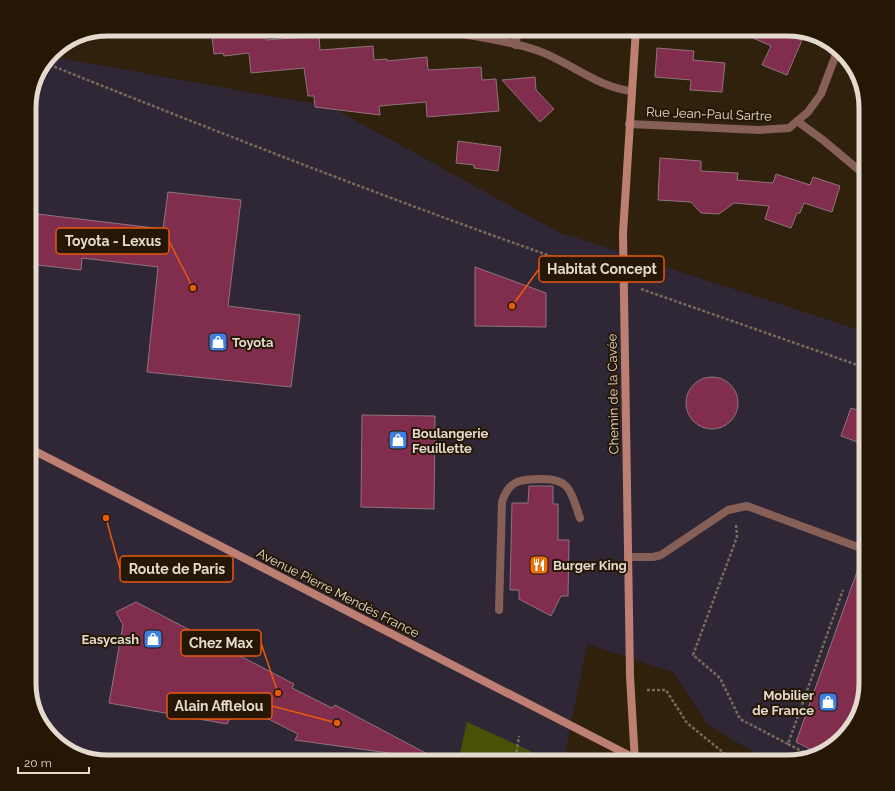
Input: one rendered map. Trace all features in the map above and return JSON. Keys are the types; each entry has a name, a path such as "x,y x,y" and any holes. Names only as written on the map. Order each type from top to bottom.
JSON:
{"street":[{"path":"468,36 516,45 554,57 606,85 619,90 631,91"},
{"path":"516,45 517,36"},
{"name":"Chemin de la Cavée","path":"635,36 623,233 631,690 636,755"},
{"name":"Rue Jean-Paul Sartre","path":"629,124 759,130 789,128 808,112 821,94 836,55"},
{"path":"797,121 823,140 859,170"},
{"name":"Avenue Pierre Mendès France","path":"36,452 625,755"},
{"path":"499,610 502,502 505,492 512,484 524,479 556,480 567,487 580,518"},
{"path":"628,557 653,557 661,555 728,510 748,506 859,547"}],"path":[{"path":"50,65 160,109 442,217 605,275"},
{"path":"641,289 859,366"},
{"path":"736,525 737,537 692,655 720,678 740,719 805,753"},
{"path":"788,744 843,590"},
{"path":"631,690 666,690 687,723 726,755"},
{"path":"516,755 519,736"}],"shaded area":[{"path":"57,57 331,107 558,232 859,330 859,688 854,711 847,723 835,737 815,750 792,755 758,755 707,724 673,672 587,644 566,750 571,755 103,755 80,750 64,740 48,723 38,702 36,688 36,103 41,80"}],"green space":[{"path":"467,722 539,755 460,755"}],"building":[{"path":"212,36 266,36 266,40 319,36 320,50 373,46 374,60 387,59 387,61 427,57 428,70 481,67 482,80 496,79 499,111 427,117 426,102 379,106 380,115 315,107 314,96 308,96 304,68 251,73 249,53 224,56 223,53 214,54"},
{"path":"749,36 792,36 802,40 787,75 762,65 771,46"},
{"path":"657,48 694,51 693,60 725,63 722,92 690,90 691,80 655,77"},
{"path":"535,77 536,90 554,109 540,122 502,80"},
{"path":"458,141 501,147 498,171 474,168 474,165 456,163"},
{"path":"660,158 701,161 701,171 738,173 737,180 773,183 776,174 810,185 813,177 840,186 832,212 804,203 800,213 797,213 791,228 765,219 769,206 734,203 719,214 701,213 691,202 658,200"},
{"path":"168,192 241,200 228,306 300,315 291,387 147,372 158,267 82,258 81,270 36,265 36,214 163,229"},
{"path":"475,267 546,293 546,327 475,326"},
{"path":"712,377 726,381 734,389 738,403 734,417 726,425 712,429 698,425 690,417 686,403 690,389 698,381"},
{"path":"851,408 859,411 859,442 841,436"},
{"name":"Boulangerie Feuillette","path":"362,415 435,416 434,509 361,507"},
{"name":"Burger King","path":"529,486 553,486 553,504 558,504 558,540 569,540 568,596 561,596 551,616 519,599 519,590 510,590 512,503 528,503"},
{"path":"859,566 859,688 854,711 847,723 835,737 815,750 813,750 796,742"},
{"path":"136,602 294,684 292,688 332,708 335,705 429,755 403,755 295,740 298,734 237,703 227,724 109,703 123,625 116,612"}],"place":[{"name":"Toyota - Lexus","path":"193,288"},
{"name":"Habitat Concept","path":"512,306"},
{"name":"Toyota","path":"218,342"},
{"name":"Boulangerie Feuillette","path":"398,440"},
{"name":"Route de Paris","path":"106,518"},
{"name":"Burger King","path":"539,565"},
{"name":"Easycash","path":"153,639"},
{"name":"Chez Max","path":"278,693"},
{"name":"Mobilier de France","path":"828,702"},
{"name":"Alain Afflelou","path":"337,723"}]}
